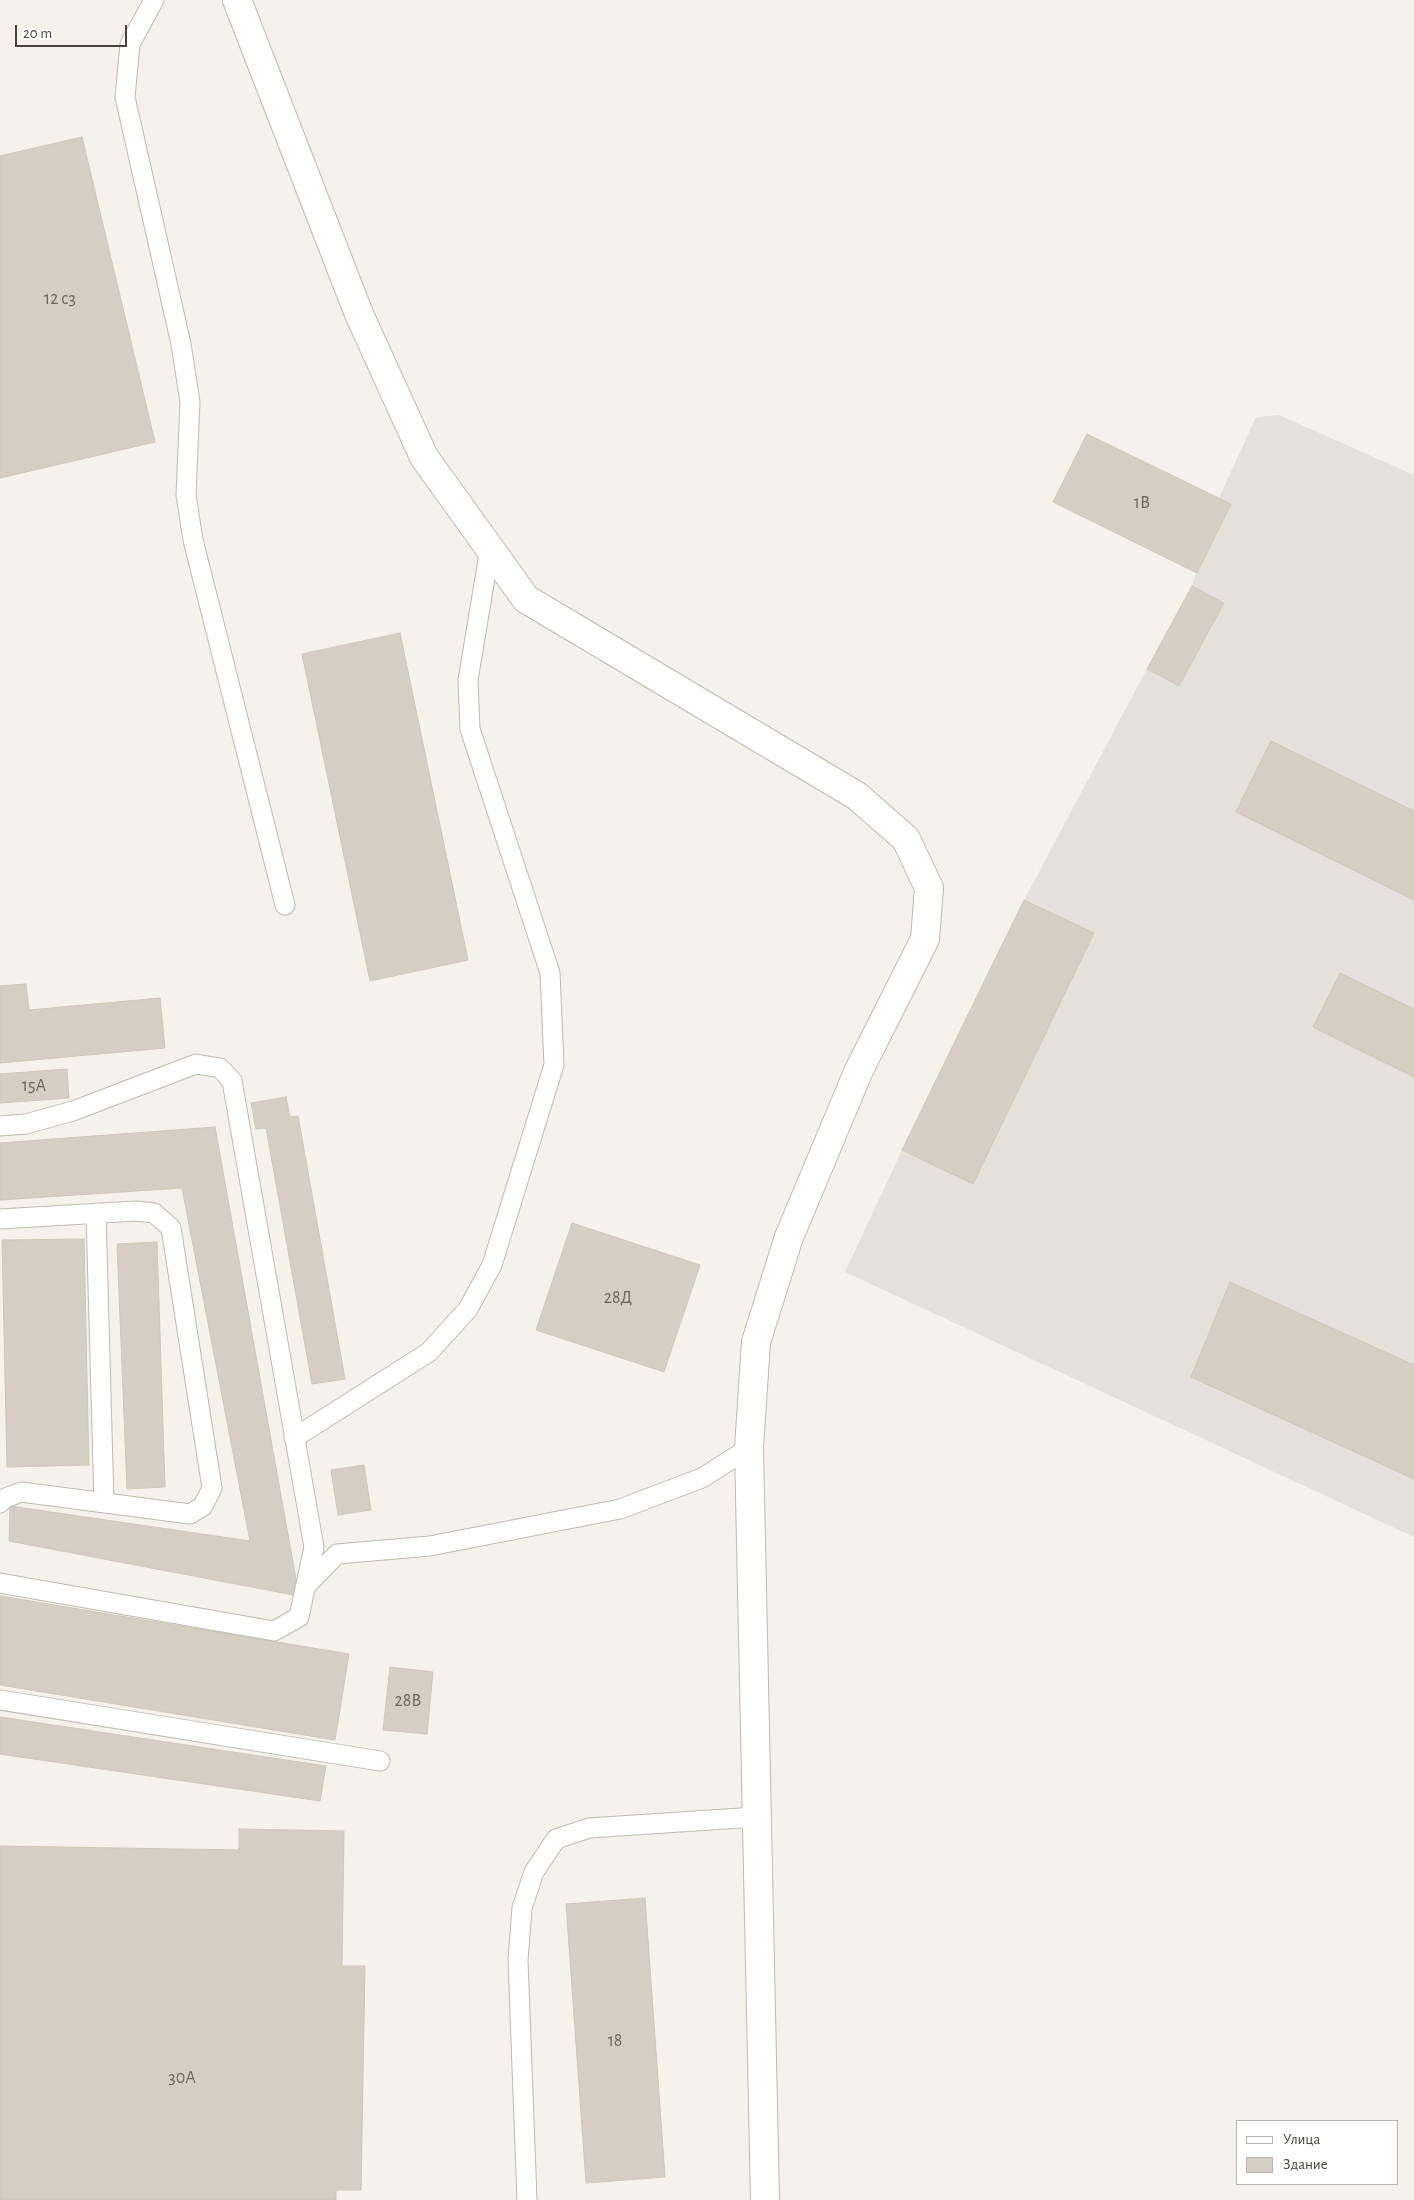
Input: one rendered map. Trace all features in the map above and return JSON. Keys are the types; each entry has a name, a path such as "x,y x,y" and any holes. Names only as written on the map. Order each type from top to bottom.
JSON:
{"street":[{"path":"237,0 359,314 424,457 526,599 857,796 906,839 929,888 925,939 859,1070 789,1237 756,1342 749,1448 765,2200"}],"lane":[{"path":"154,0 130,44 125,97 181,344 190,402 186,495 193,540 285,905"},
{"path":"294,1438 429,1352 468,1309 492,1266 554,1065 550,972 470,728 468,680 490,548"},
{"path":"0,1126 26,1124 73,1111 196,1064 220,1068 232,1080 314,1546 299,1617 274,1631 0,1583"},
{"path":"0,1219 136,1211 154,1213 171,1228 212,1488 203,1506 190,1514 21,1492 3,1499 0,1504"},
{"path":"96,1213 104,1503"},
{"path":"305,1587 336,1554 430,1546 620,1509 702,1478 749,1448"},
{"path":"0,1700 380,1761"},
{"path":"526,2200 518,1960 522,1908 534,1872 556,1839 589,1828 756,1818"}],"shaded area":[{"path":"1279,415 1414,475 1414,1537 845,1272 902,1150 973,1183 1094,934 1024,900 1147,669 1179,686 1224,603 1192,586 1219,498 1256,417"}],"building":[{"path":"82,137 155,442 0,478 0,156"},
{"path":"1087,434 1231,504 1197,573 1053,502"},
{"path":"1192,586 1224,603 1179,686 1147,669"},
{"path":"400,633 468,960 370,981 302,654"},
{"path":"1271,741 1414,811 1414,900 1236,812"},
{"path":"1024,900 1094,933 973,1184 902,1150"},
{"path":"1340,973 1414,1009 1414,1077 1313,1027"},
{"path":"26,984 29,1010 160,998 165,1048 0,1063 0,986"},
{"path":"67,1069 69,1098 0,1103 0,1074"},
{"path":"286,1097 290,1117 298,1116 345,1379 312,1384 266,1128 256,1129 251,1103"},
{"path":"215,1127 299,1596 9,1541 10,1506 250,1541 182,1188 0,1200 0,1143"},
{"path":"572,1223 700,1265 664,1372 536,1330"},
{"path":"84,1239 89,1465 7,1467 2,1240"},
{"path":"157,1242 165,1487 127,1489 117,1244"},
{"path":"1230,1282 1414,1365 1414,1479 1191,1377"},
{"path":"364,1465 371,1510 338,1515 331,1470"},
{"path":"0,1596 349,1654 335,1740 0,1685"},
{"path":"390,1667 433,1672 427,1734 383,1730"},
{"path":"0,1717 326,1766 320,1801 0,1754"},
{"path":"239,1829 344,1831 342,1966 365,1966 361,2190 336,2190 336,2200 0,2200 0,1846 239,1850"},
{"path":"645,1898 665,2177 586,2183 566,1904"}]}
